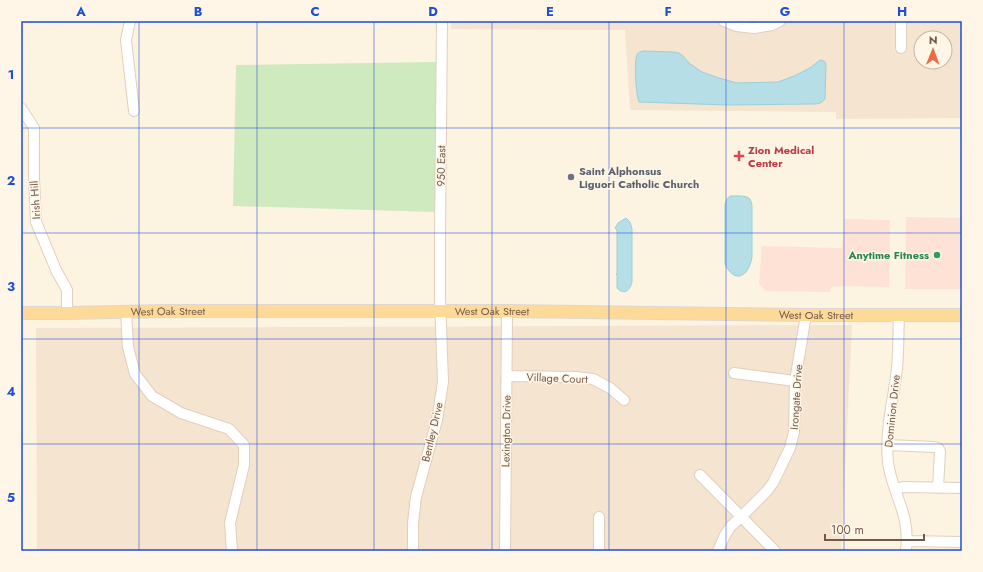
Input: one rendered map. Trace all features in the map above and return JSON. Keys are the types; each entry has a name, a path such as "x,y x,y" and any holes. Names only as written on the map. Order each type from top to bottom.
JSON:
{"main road":[{"name":"West Oak Street","path":"21,313 126,311 507,311 806,315 962,315"}],"street":[{"path":"130,21 126,40 134,111"},
{"name":"950 East","path":"441,312 440,231 442,21"},
{"path":"724,21 736,26 754,28 772,25 780,21"},
{"path":"901,21 901,48"},
{"name":"Irish Hill","path":"21,108 34,128 36,222 56,270 67,290 67,313"},
{"path":"126,311 128,347 135,374 152,396 181,413 229,429 244,445 244,465 230,523 232,551"},
{"name":"Lexington Drive","path":"505,551 507,311"},
{"name":"Bentley Drive","path":"413,551 413,522 416,497 437,420 443,382 441,312"},
{"name":"Irongate Drive","path":"718,551 731,526 766,492 773,483 790,448 794,432 795,380 806,315"},
{"name":"Dominion Drive","path":"899,315 896,375 887,445 890,475 905,520 907,546"},
{"path":"734,373 795,380"},
{"name":"Village Court","path":"507,376 575,377 592,379 610,388 624,400"},
{"path":"887,445 938,448 940,451 938,488"},
{"path":"700,475 775,551"},
{"path":"895,489 903,487 962,488"},
{"path":"599,517 599,551"},
{"path":"907,546 962,542"}],"shaded area":[{"path":"451,21 962,21 962,118 836,119 836,112 630,110 625,30 451,29"},
{"path":"906,217 962,218 962,289 905,289"},
{"path":"845,219 890,220 889,287 831,287 830,292 766,291 759,284 762,246 842,248"},
{"path":"852,325 841,551 37,551 36,328"}],"green space":[{"path":"436,62 435,212 233,206 236,65"}],"water":[{"path":"639,52 679,53 689,63 702,72 737,83 778,82 810,68 820,60 824,61 826,64 825,98 818,104 728,105 639,102 636,86 636,58"},
{"path":"730,196 746,197 750,200 752,205 752,257 748,269 741,276 737,276 729,271 725,264 725,204"},
{"path":"626,218 630,222 632,229 632,282 627,291 622,292 617,288 617,230 615,228 618,223"}],"place":[{"name":"Zion Medical Center","path":"739,156"},
{"name":"Saint Alphonsus Liguori Catholic Church","path":"571,177"},
{"name":"Anytime Fitness","path":"937,255"}]}
